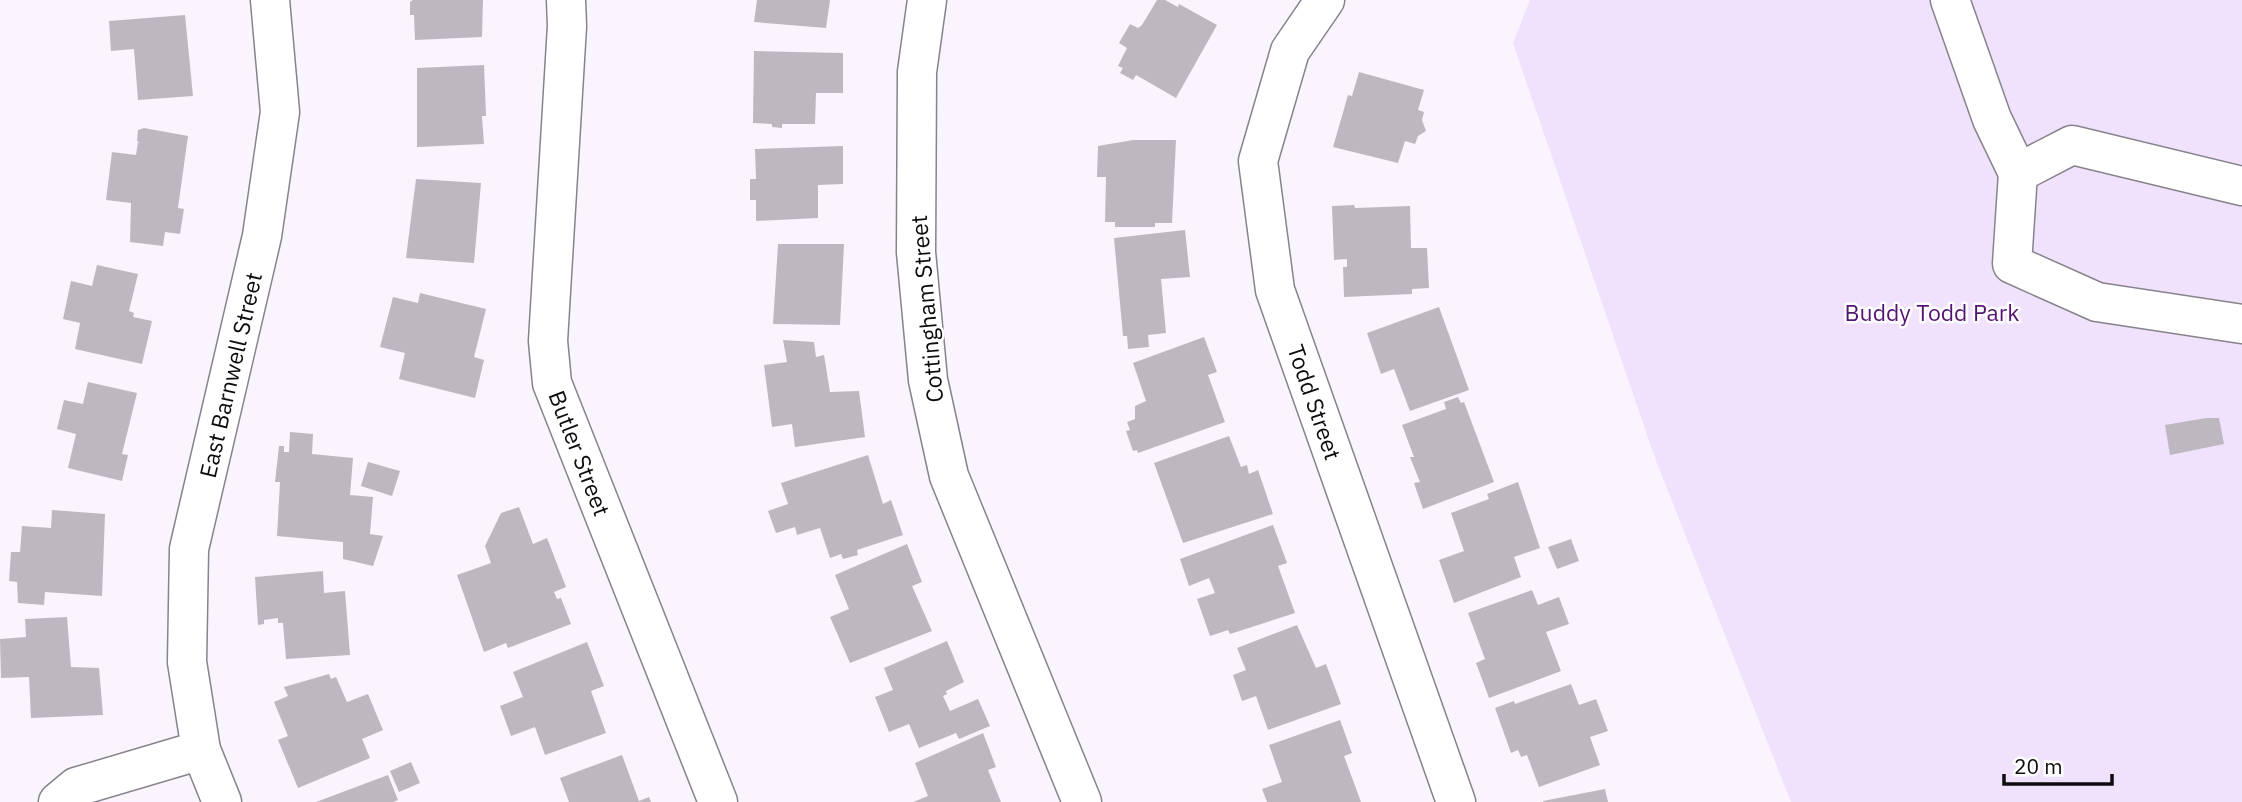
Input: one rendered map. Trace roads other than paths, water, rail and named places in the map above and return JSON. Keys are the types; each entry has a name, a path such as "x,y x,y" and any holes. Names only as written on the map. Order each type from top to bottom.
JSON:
{"street":[{"name":"East Barnwell Street","path":"222,802 201,750 187,662 189,549 262,236 280,112 270,0"},
{"name":"Butler Street","path":"566,0 567,26 548,341 552,383 718,802"},
{"name":"Cottingham Street","path":"927,0 917,72 916,252 928,380 949,477 1082,802"},
{"name":"Todd Street","path":"1325,0 1290,51 1258,161 1275,290 1456,802"},
{"path":"1950,0 1992,119 2018,173 2012,264 2097,302 2242,324"},
{"path":"2018,173 2072,145 2242,186"},
{"path":"58,802 76,787 201,750"}],"park label":[{"name":"Buddy Todd Park","path":"1932,312"}]}
